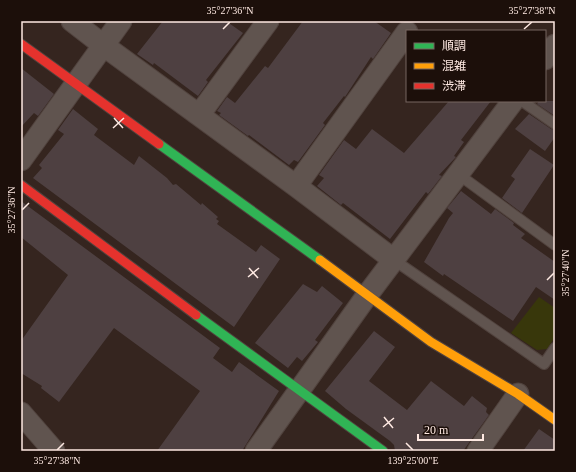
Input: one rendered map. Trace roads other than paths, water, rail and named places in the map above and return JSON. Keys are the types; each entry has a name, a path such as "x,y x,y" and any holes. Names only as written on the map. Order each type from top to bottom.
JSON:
{"street":[{"path":"72,21 394,260"},
{"path":"21,160 121,21"},
{"path":"199,115 268,21"},
{"path":"408,30 415,21"},
{"path":"296,186 406,33"},
{"path":"21,44 368,294 431,342 518,394 555,420"},
{"path":"546,58 555,45"},
{"path":"256,451 368,294 512,102"},
{"path":"21,184 299,391 383,451"},
{"path":"478,451 518,394"},
{"path":"21,413 54,451"}],"lane":[{"path":"523,102 555,124"},
{"path":"458,174 555,244"},
{"path":"394,260 544,364 555,348"}]}
